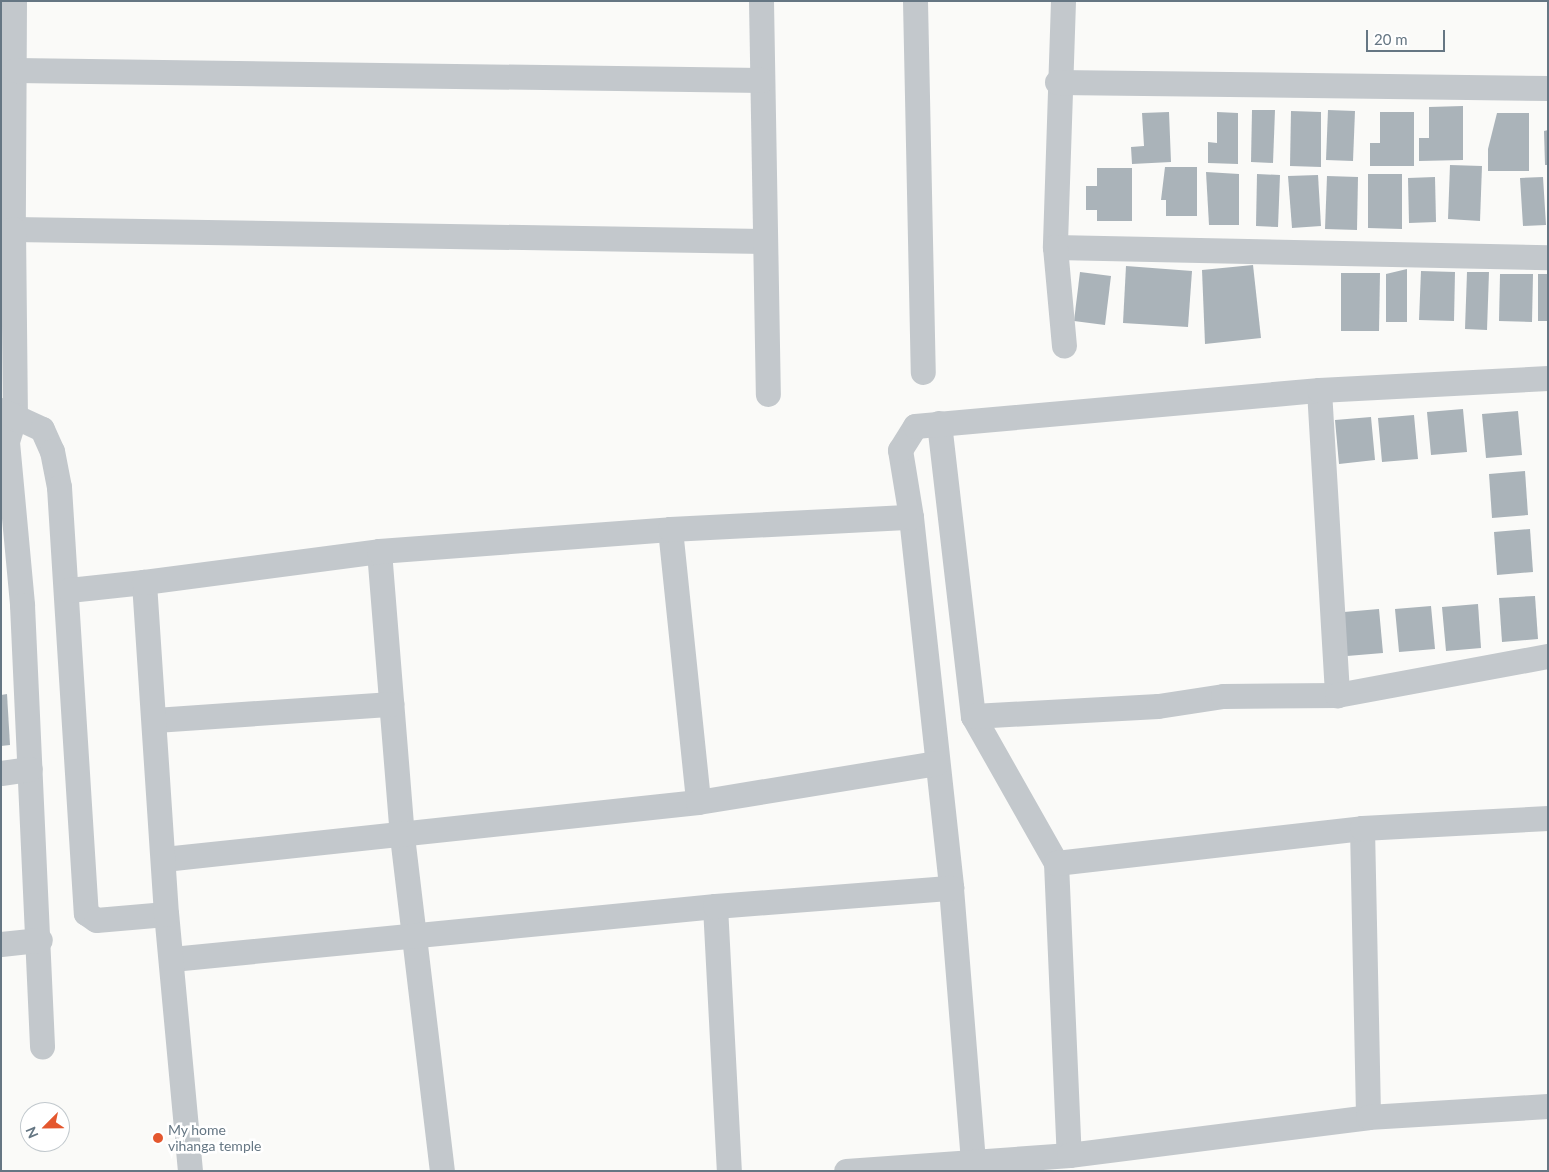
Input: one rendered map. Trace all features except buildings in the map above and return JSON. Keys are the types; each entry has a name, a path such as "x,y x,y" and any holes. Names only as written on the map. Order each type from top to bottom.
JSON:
{"street":[{"path":"14,1 13,229 8,430 5,459 12,606 30,769 40,940 42,1047"},
{"path":"761,1 768,394"},
{"path":"915,1 923,372"},
{"path":"1063,1 1057,82 1054,247 1064,346"},
{"path":"15,70 762,80"},
{"path":"1057,82 1548,88"},
{"path":"13,229 765,241"},
{"path":"1054,247 1548,257"},
{"path":"973,1161 951,888 936,763 911,517 900,450 916,426 939,422 1319,390 1548,378"},
{"path":"1319,390 1337,695"},
{"path":"8,413 42,429 52,451 69,590 86,913 96,920 166,914"},
{"path":"939,422 973,716 1056,863 1069,1155"},
{"path":"69,590 379,551 670,528 911,517"},
{"path":"670,528 698,802"},
{"path":"379,551 402,836 416,936 442,1171"},
{"path":"144,582 155,720 166,914 172,959 190,1171"},
{"path":"973,716 1158,706 1223,696 1337,695 1548,656"},
{"path":"155,720 391,704"},
{"path":"164,859 402,836 698,802 936,763"},
{"path":"1,773 30,769"},
{"path":"1056,863 1362,828 1548,818"},
{"path":"1362,828 1368,1117"},
{"path":"172,959 715,906 951,888"},
{"path":"715,906 729,1171"},
{"path":"1,944 40,940"},
{"path":"846,1171 1069,1155 1368,1117 1548,1106"}],"place":[{"name":"My home vihanga temple","path":"158,1138"}]}
